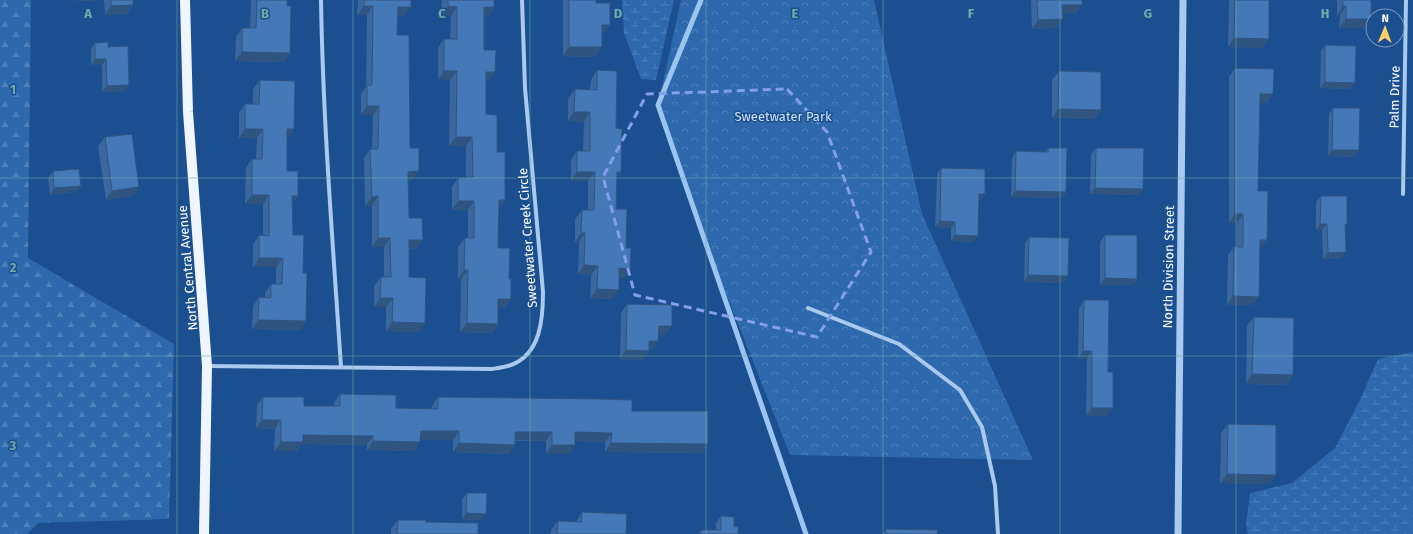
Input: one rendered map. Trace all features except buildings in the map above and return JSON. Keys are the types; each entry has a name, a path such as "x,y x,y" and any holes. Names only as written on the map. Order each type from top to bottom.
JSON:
{"main road":[{"name":"North Central Avenue","path":"185,0 188,112 207,366 204,534"}],"street":[{"path":"321,0 327,159 341,367"},
{"name":"Sweetwater Creek Circle","path":"207,366 492,369 512,364 528,353 538,336 543,317 543,292 525,88 522,0"},
{"name":"North Division Street","path":"1178,534 1183,0"},
{"name":"Palm Drive","path":"1403,194 1406,0"},
{"path":"808,308 899,344 960,390 982,427 995,486 998,534"}],"highlighted area":[{"path":"787,89 827,132 871,252 817,337 723,317 635,295 603,177 647,94"}],"green space":[{"path":"0,0 31,0 28,258 174,344 169,519 38,523 27,534 0,534"},
{"path":"622,0 674,0 656,80 641,79 624,33"},
{"name":"Sweetwater Park","path":"681,0 874,0 922,214 1033,460 790,455 710,253 658,105"},
{"path":"1413,352 1413,534 1248,534 1246,524 1250,493 1292,483 1335,448 1360,400 1378,359"}],"waterway":[{"path":"701,0 658,105 806,534"}]}
